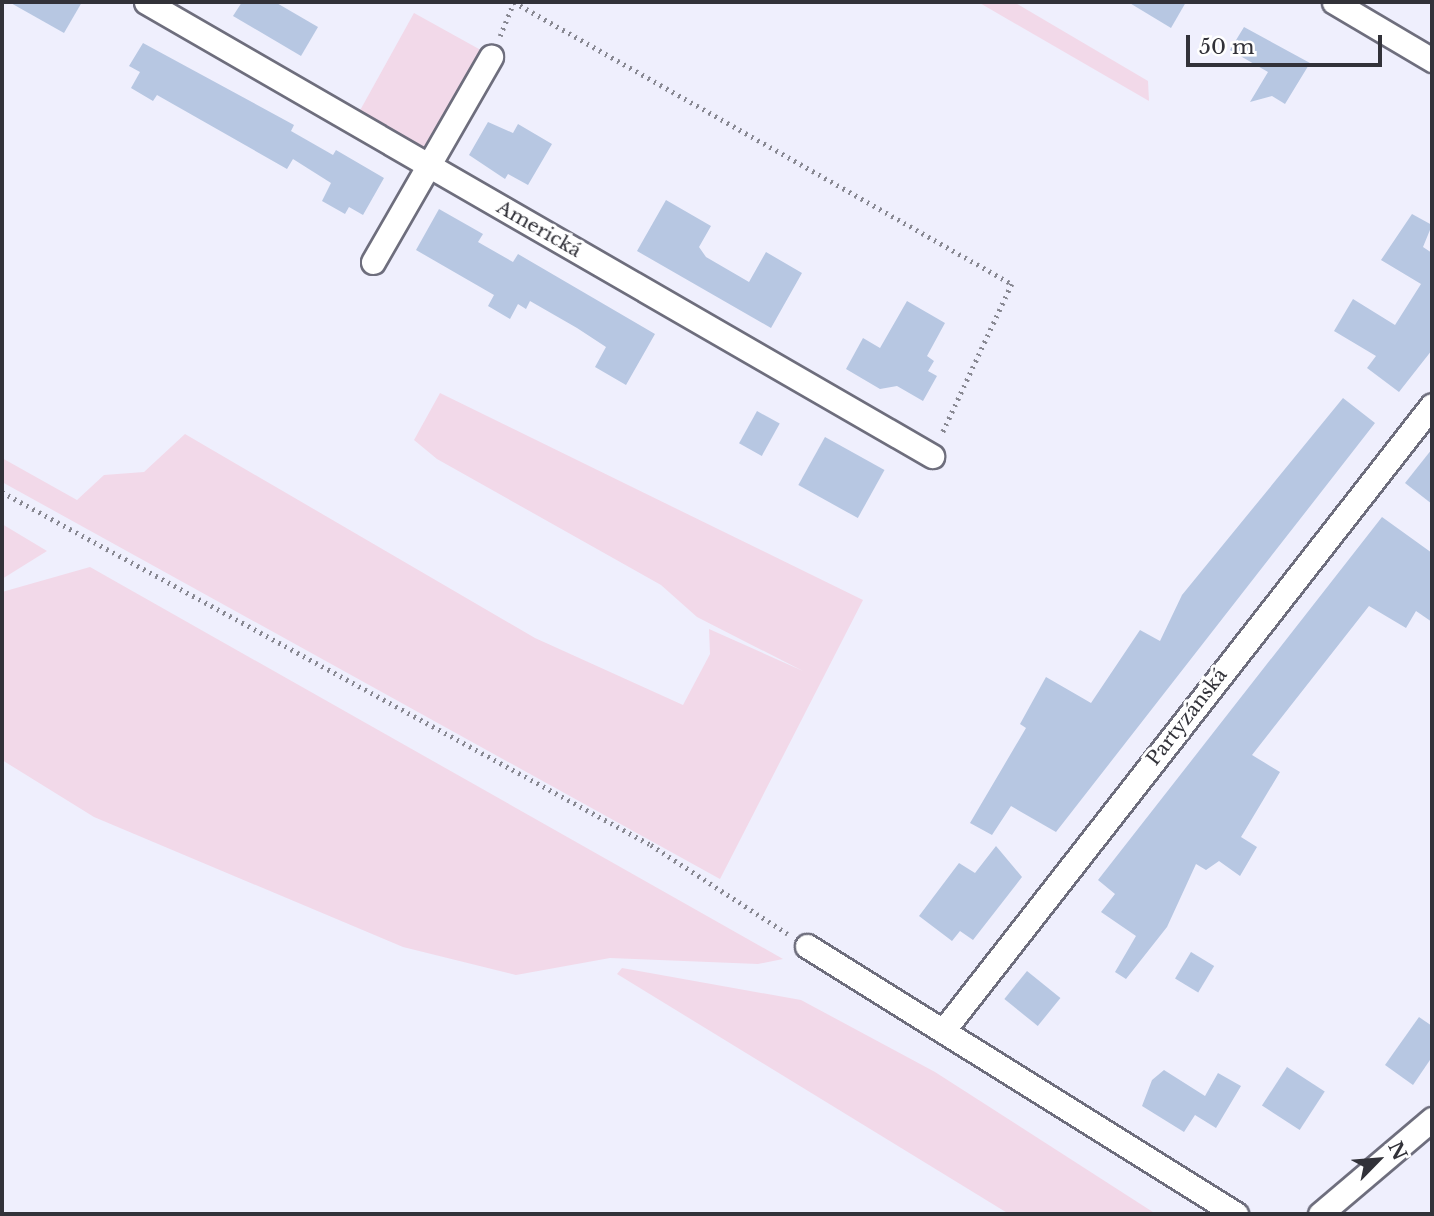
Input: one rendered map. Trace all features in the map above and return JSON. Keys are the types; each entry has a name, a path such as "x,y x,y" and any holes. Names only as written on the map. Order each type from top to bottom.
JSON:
{"street":[{"name":"Americká","path":"146,2 932,456"},
{"path":"1334,2 1432,60"},
{"path":"373,262 491,57"},
{"name":"Partyzánská","path":"943,1031 1432,405"},
{"path":"807,946 1236,1214"},
{"path":"1320,1214 1432,1119"}],"path":[{"path":"491,57 514,2 1012,284 932,456"},
{"path":"2,492 651,845 807,946"}],"shaded area":[{"path":"978,2 1014,2 1148,81 1149,101"},
{"path":"414,13 485,52 428,155 357,116"},
{"path":"440,393 863,600 720,879 2,482 2,458 77,500 104,475 144,472 185,434 535,638 683,705 710,654 709,629 803,671 697,617 661,585 437,459 414,440"},
{"path":"2,524 47,551 2,579"},
{"path":"90,567 783,959 758,964 610,958 516,975 403,947 94,817 2,760 2,592"},
{"path":"622,968 801,1000 935,1072 1156,1214 1009,1214 617,974"}],"building":[{"path":"9,2 82,2 64,33"},
{"path":"242,2 275,2 318,27 301,56 233,16"},
{"path":"1128,2 1186,2 1171,28"},
{"path":"1244,27 1310,63 1285,104 1272,96 1250,102 1268,72 1230,50"},
{"path":"143,43 294,125 291,131 333,155 336,150 384,178 363,215 349,207 345,214 322,201 331,183 293,159 287,169 157,95 153,101 131,88 140,72 129,66"},
{"path":"488,122 513,133 518,124 552,144 528,185 508,174 505,179 469,155"},
{"path":"666,200 711,226 699,247 706,257 749,282 766,252 802,273 771,328 637,251"},
{"path":"439,209 483,234 478,242 513,262 518,254 655,334 626,385 595,367 606,347 577,328 530,301 526,309 518,304 510,319 488,306 494,295 416,250"},
{"path":"1412,214 1432,225 1423,247 1432,253 1432,350 1399,392 1367,368 1376,356 1334,331 1353,299 1395,325 1421,284 1381,260"},
{"path":"907,301 945,323 927,356 934,361 928,371 937,376 923,401 897,386 880,389 846,369 863,338 880,348"},
{"path":"1343,398 1375,423 1056,832 1011,806 992,835 970,823 1026,728 1020,724 1046,677 1091,703 1140,630 1160,641 1182,595"},
{"path":"757,411 780,424 762,456 739,443"},
{"path":"825,437 884,470 858,518 798,485"},
{"path":"1432,449 1432,504 1405,483"},
{"path":"1382,517 1432,553 1432,622 1416,611 1406,628 1369,606 1252,755 1280,772 1241,837 1257,847 1240,876 1219,861 1206,870 1196,864 1167,927 1126,979 1115,972 1136,936 1101,912 1115,894 1098,880"},
{"path":"996,846 1022,877 973,940 960,931 952,941 919,916 959,863 975,873"},
{"path":"1191,952 1214,966 1198,992 1175,979"},
{"path":"1027,971 1060,998 1038,1026 1004,999"},
{"path":"1419,1017 1432,1026 1432,1057 1413,1085 1385,1065"},
{"path":"1287,1067 1325,1092 1300,1130 1262,1106"},
{"path":"1164,1070 1205,1096 1218,1073 1241,1086 1216,1128 1195,1115 1184,1132 1142,1106 1152,1080"}]}
